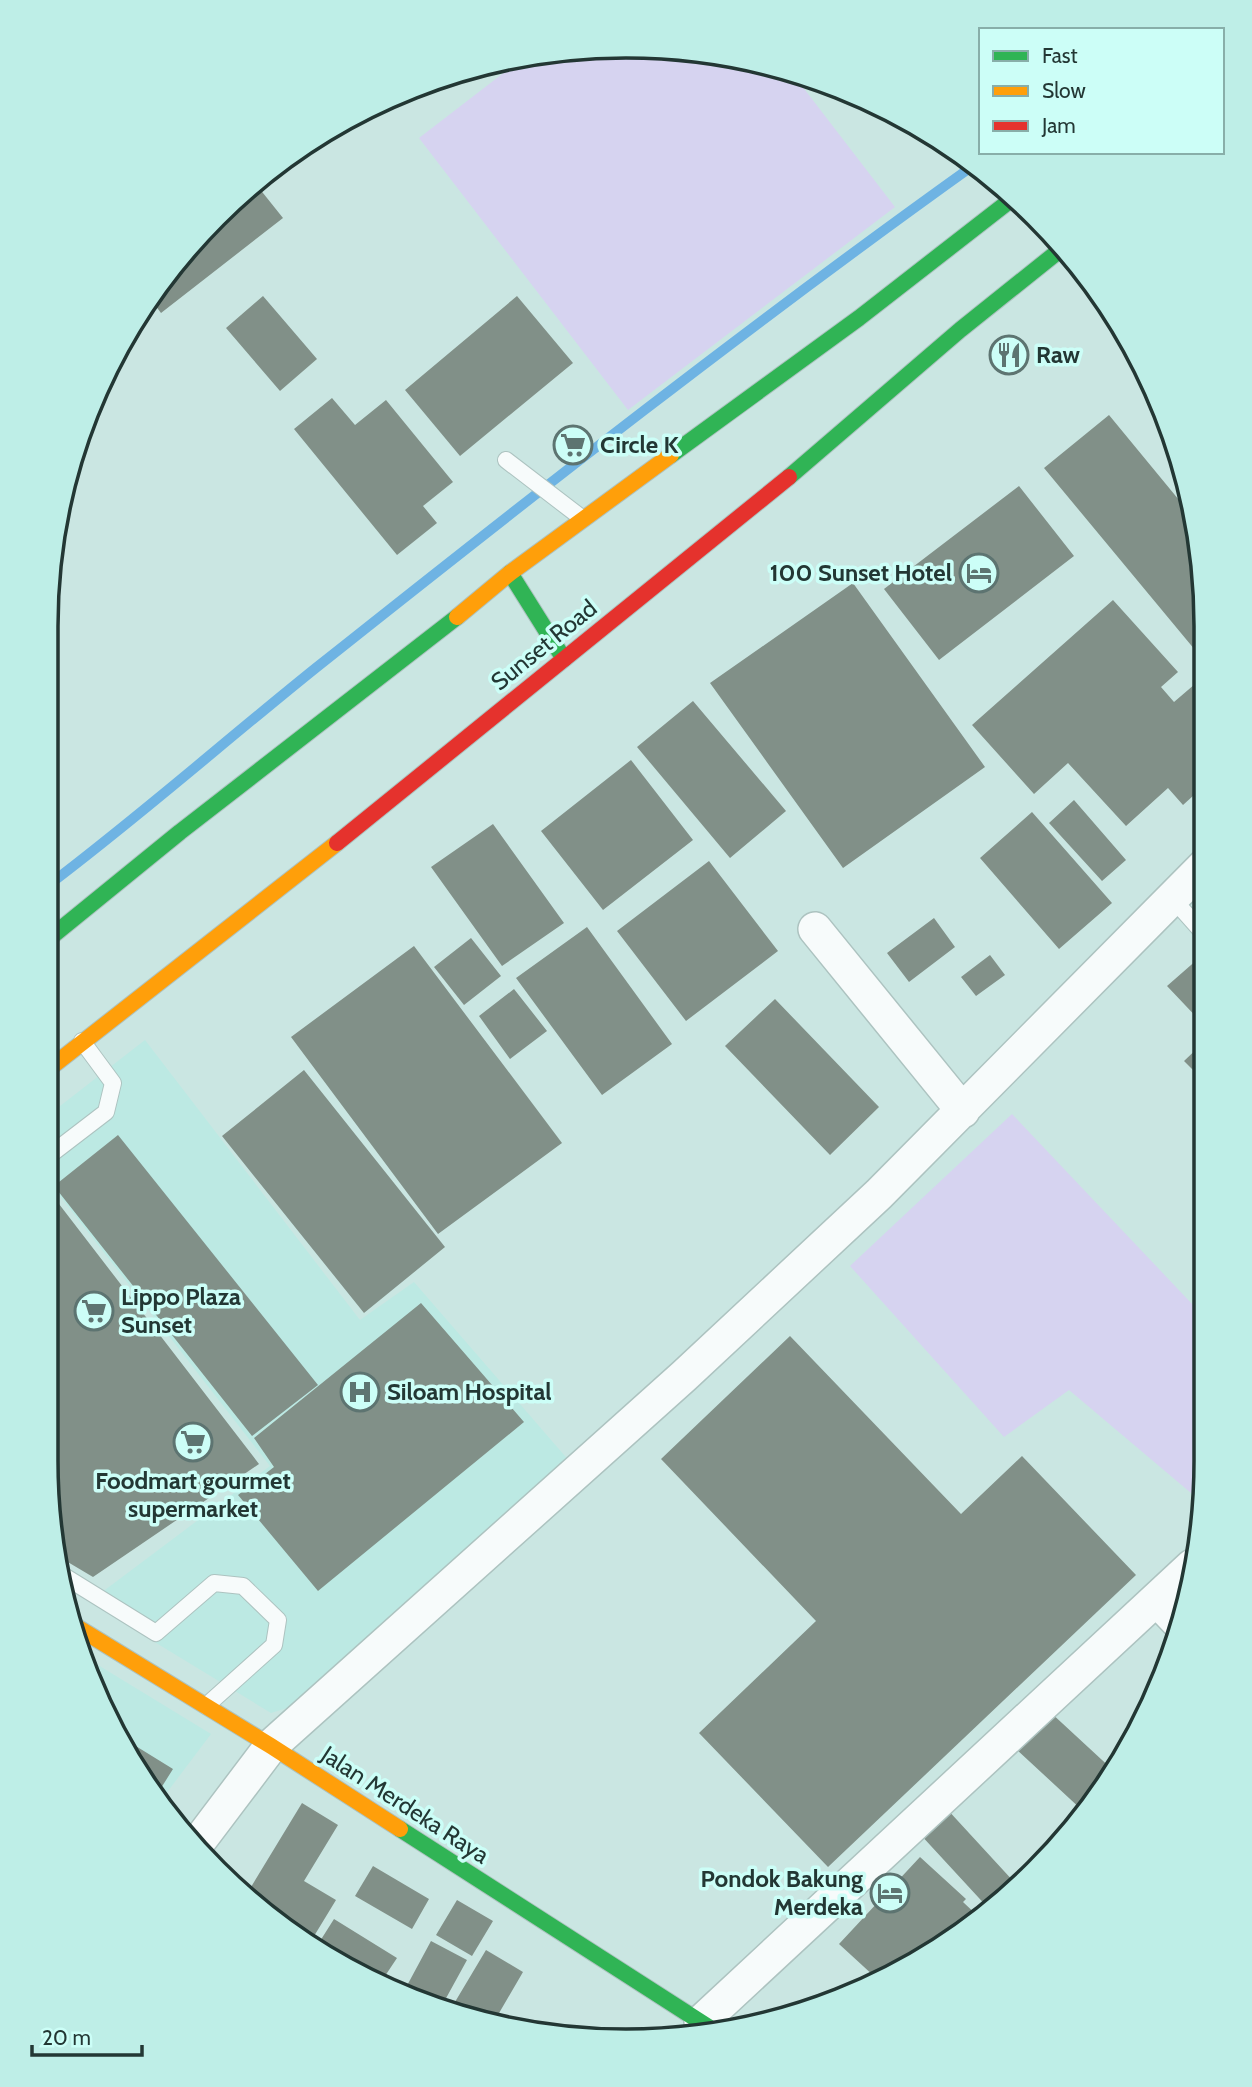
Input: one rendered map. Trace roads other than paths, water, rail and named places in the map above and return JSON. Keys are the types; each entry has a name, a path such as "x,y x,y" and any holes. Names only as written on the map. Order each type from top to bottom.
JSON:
{"main road":[{"path":"58,931 180,832 419,648 510,573 859,318 1006,204"},
{"name":"Sunset Road","path":"58,1061 241,920 774,490 960,330 1055,254"},
{"path":"510,573 564,659"},
{"name":"Jalan Merdeka Raya","path":"84,1632 271,1746 704,2023"}],"street":[{"path":"201,1838 271,1746 684,1376 879,1194 1194,876"},
{"path":"815,929 963,1111"},
{"path":"709,2023 1182,1575"},
{"path":"1157,1600 1173,1616"}],"lane":[{"path":"506,460 583,519"},
{"path":"1172,898 1194,923"},
{"path":"58,1149 106,1112 113,1083 82,1041"},
{"path":"71,1580 156,1633 214,1583 243,1587 278,1620 274,1645 205,1706"}],"waterway":[{"path":"58,878 317,667 560,475 724,349 966,171"}],"place":[{"name":"Raw","path":"1009,355"},
{"name":"Circle K","path":"573,445"},
{"name":"100 Sunset Hotel","path":"979,573"},
{"name":"Lippo Plaza Sunset","path":"94,1311"},
{"name":"Siloam Hospital","path":"360,1392"},
{"name":"Foodmart gourmet supermarket","path":"193,1442"},
{"name":"Pondok Bakung Merdeka","path":"890,1893"}]}
